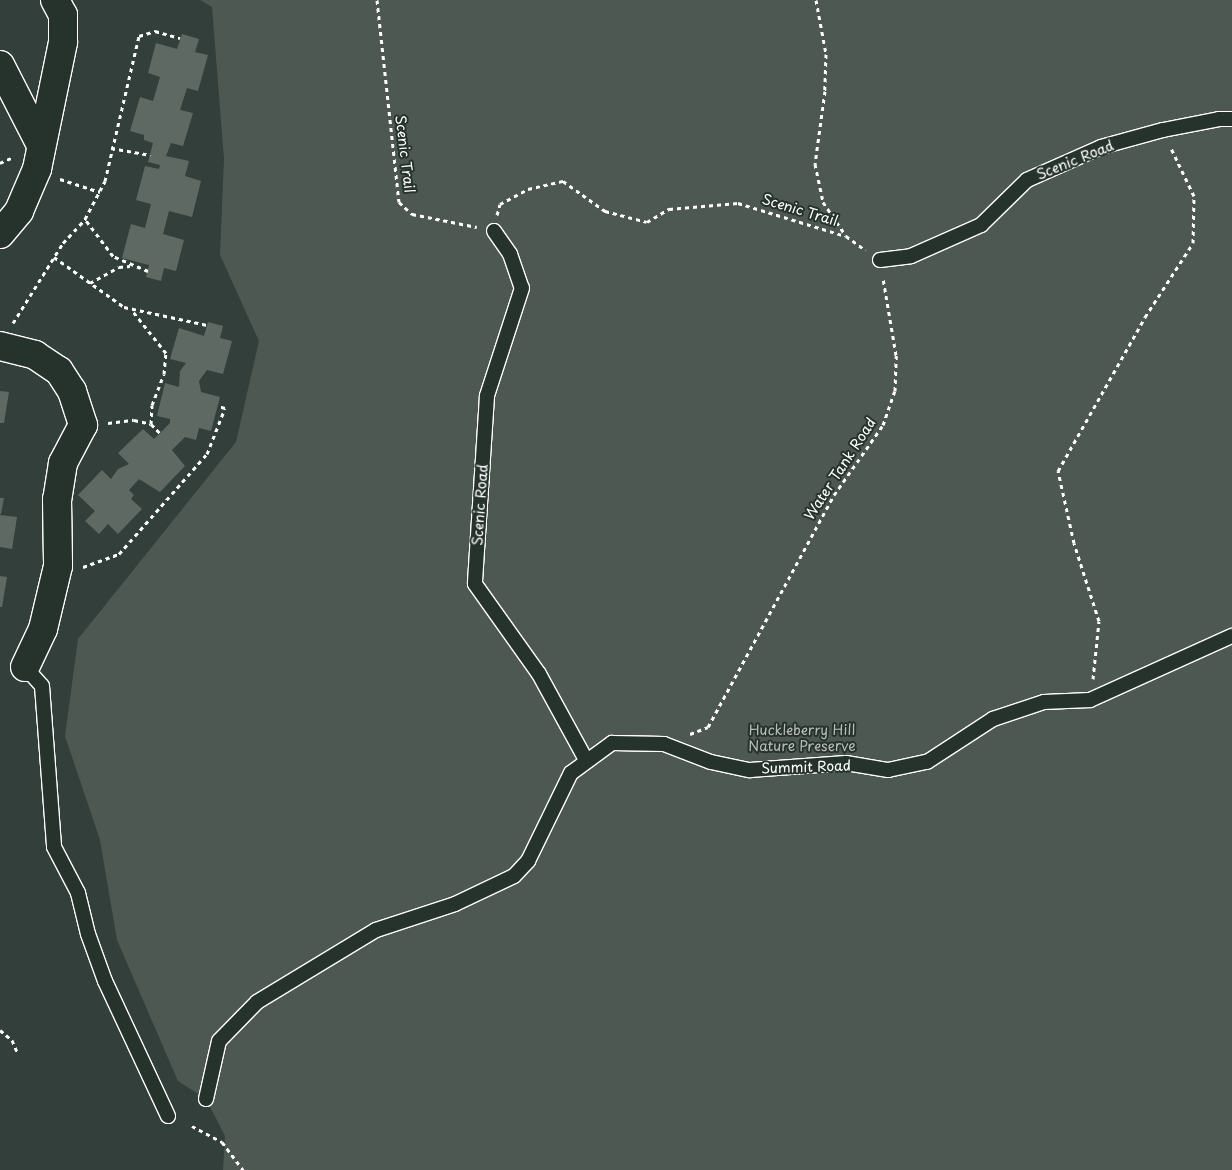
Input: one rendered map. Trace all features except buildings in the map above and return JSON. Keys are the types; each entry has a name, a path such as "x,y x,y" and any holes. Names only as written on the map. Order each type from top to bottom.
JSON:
{"street":[{"path":"0,234 25,198 37,169 40,143 63,42 63,15 55,0"},
{"path":"0,65 40,143"},
{"path":"1,347 35,355 59,371 72,391 83,425 61,472 57,498 58,566 42,628 25,666"}],"lane":[{"name":"Scenic Road","path":"880,260 912,256 981,225 1027,180 1101,147 1163,130 1219,119 1232,119"},
{"name":"Scenic Road","path":"494,231 510,254 522,288 487,396 475,584 538,674 586,760"},
{"name":"Summit Road","path":"206,1099 218,1041 257,1002 376,930 454,904 514,876 528,861 570,773 612,742 664,744 711,762 750,770 846,763 888,770 926,762 994,720 1044,702 1090,700 1232,636"},
{"path":"25,666 42,686 54,847 78,893 88,934 105,981 168,1116"}],"path":[{"name":"Scenic Trail","path":"377,0 399,202 412,214 494,231 500,204 528,189 563,181 605,211 647,222 669,209 738,203 846,236"},
{"path":"816,0 826,63 825,91 815,164 823,202 846,236 880,260"},
{"path":"1,347 33,286 85,219 100,192 140,36 155,31 180,38"},
{"path":"1090,700 1099,622 1074,543 1058,471 1157,298 1192,243 1194,196 1163,130"},
{"path":"111,148 150,155"},
{"path":"0,163 11,158"},
{"path":"60,179 100,192"},
{"path":"85,219 113,256 131,266 148,271"},
{"path":"54,257 131,309 166,353 151,424"},
{"name":"Water Tank Road","path":"664,744 708,727 834,495 883,425 895,391 896,355 880,260"},
{"path":"90,283 119,267 131,266"},
{"path":"131,309 207,326"},
{"path":"58,566 74,569 97,564 119,554 131,543 207,454 225,408 218,406"},
{"path":"83,425 134,420 151,424 160,432"},
{"path":"0,1030 12,1040 17,1052"},
{"path":"192,1126 222,1142 243,1170"}],"green space":[{"name":"Huckleberry Hill Nature Preserve","path":"200,0 1232,0 1232,1170 223,1170 225,1136 206,1099 178,1081 117,940 100,840 65,736 78,639 236,442 259,341 220,255 224,159 212,7"}]}
